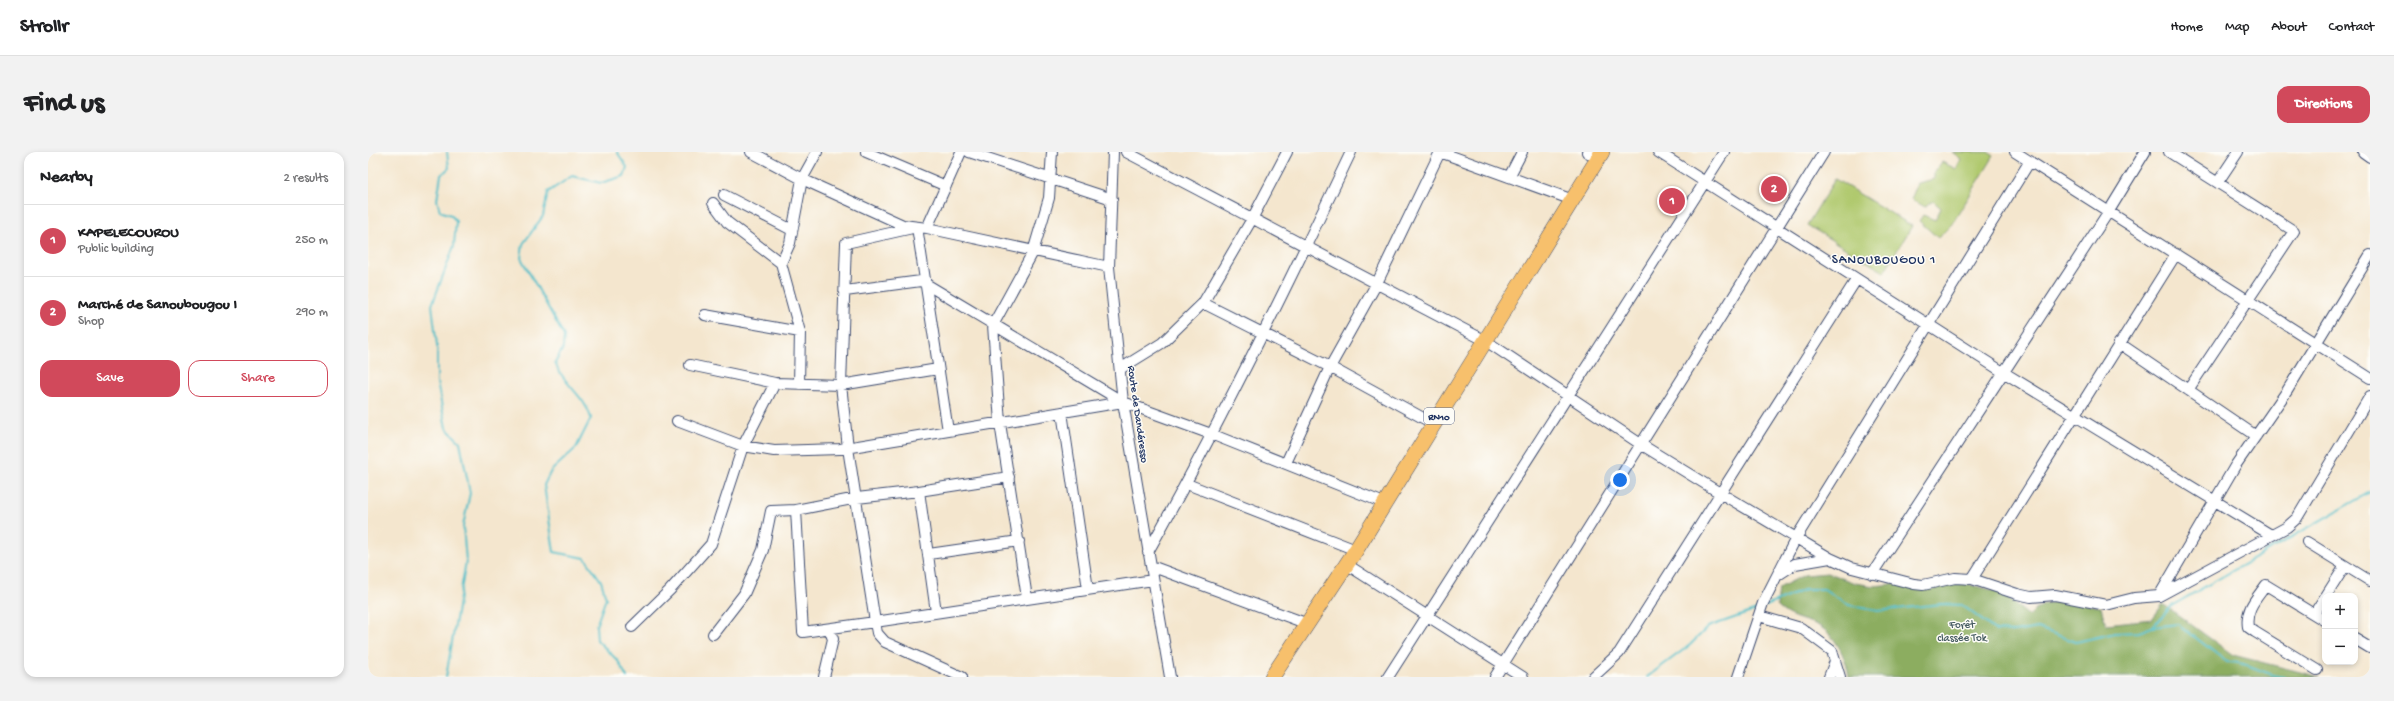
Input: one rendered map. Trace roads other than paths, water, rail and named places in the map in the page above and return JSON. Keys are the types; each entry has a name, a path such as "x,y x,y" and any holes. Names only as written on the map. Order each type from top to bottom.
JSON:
{"highway":[{"name":"RN10","path":"1272,677 1356,550 1573,200 1596,154"}],"street":[{"path":"751,152 802,179 903,225 927,228 1109,267"},
{"path":"781,263 790,243 802,179 817,152"},
{"path":"866,152 946,186"},
{"path":"927,228 961,152"},
{"path":"968,152 1112,199"},
{"path":"1027,598 1000,422 993,325 1034,252 1049,198 1052,152"},
{"name":"Route de Dandéresso","path":"1113,152 1109,267 1123,402 1170,677"},
{"path":"1126,152 1486,340 1642,445 1830,558 1872,574 1923,585 1955,578 1972,578 2017,594 2031,596 2055,596 2106,605 2134,598 2159,596 2287,527 2297,518 2370,396"},
{"path":"1120,369 1162,343 1203,303 1252,219 1287,152"},
{"path":"1148,552 1187,484 1211,434 1264,334 1351,152"},
{"path":"1286,463 1330,367 1377,283 1440,152 1573,200"},
{"path":"1509,177 1522,152"},
{"path":"1658,152 1705,181 1776,229 2002,372 2271,535"},
{"path":"1388,677 1724,152"},
{"path":"1495,677 1642,445 1824,152"},
{"path":"2015,152 2370,378"},
{"path":"1872,574 2002,372 2109,211 2145,152"},
{"path":"2169,152 2294,231 2188,390"},
{"path":"2218,182 2238,152"},
{"path":"2363,152 2370,157"},
{"path":"1738,677 1763,603 1796,538 2030,161"},
{"path":"724,195 792,230"},
{"path":"713,203 727,222 781,263 800,332 799,384"},
{"path":"917,226 948,431"},
{"path":"917,226 846,243 841,385 848,448 877,633 885,642 962,677"},
{"path":"1972,578 2073,415 2176,254"},
{"path":"2159,596 2214,501 2317,344 2370,254"},
{"path":"1593,677 1619,653 1856,280"},
{"path":"845,290 921,281 1123,402 1286,463 1384,503"},
{"path":"1203,303 1330,367 1434,424"},
{"path":"705,315 800,332"},
{"path":"2119,343 2256,436"},
{"path":"690,365 775,383 841,385 938,369"},
{"path":"632,627 670,590 710,544 743,446 775,383"},
{"path":"677,421 743,446 774,451 848,448 1123,402"},
{"path":"1062,412 1088,589"},
{"path":"713,634 744,594 763,550 771,511 796,510 857,498 919,491 1009,477"},
{"path":"1187,484 1356,550"},
{"path":"919,491 936,612"},
{"path":"796,510 803,632 1153,580"},
{"path":"929,554 1018,541"},
{"path":"2307,542 2370,581"},
{"path":"1777,576 1795,564 1830,558"},
{"path":"1346,564 1523,677"},
{"path":"1151,566 1308,624"},
{"path":"2328,593 2345,566"},
{"path":"2317,670 2248,627 2247,619 2248,610 2266,585 2322,619"},
{"path":"2314,614 2322,602"},
{"path":"1760,615 1801,628 1832,651 1840,677"},
{"path":"824,677 833,640 829,629"},
{"path":"2358,641 2370,648"},
{"path":"1829,677 1835,661"}],"waterway":[{"path":"446,677 466,561 463,526 470,493 460,442 446,428 437,382 437,346 432,305 454,246 456,221 451,215 440,211 437,200 441,175 449,168 447,152"},
{"path":"617,152 627,167 624,176 601,183 572,176 548,192 543,216 523,244 521,258 564,336 563,348 555,363 563,377 584,403 591,418 576,448 551,471 544,485 554,552 585,558 601,581 606,598 596,626 597,640 618,661 627,677"},
{"path":"2152,627 2173,605 2370,492"},
{"path":"1766,606 1806,589 1824,589 1849,605 1878,611 1941,604 1962,605 1996,631 2014,632 2038,628 2076,642 2115,633 2139,632 2152,627 2178,624 2227,662 2235,662 2269,674 2284,677"},
{"path":"1647,677 1690,645 1708,627 1757,610"}],"place":[{"name":"Marché de Sanoubougou I","path":"1774,189"},
{"name":"KAPELECOUROU","path":"1672,201"}],"district":[{"name":"SANOUBOUGOU 1","path":"1884,258"}],"park label":[{"name":"Forêt classée Tok","path":"1962,630"}]}
